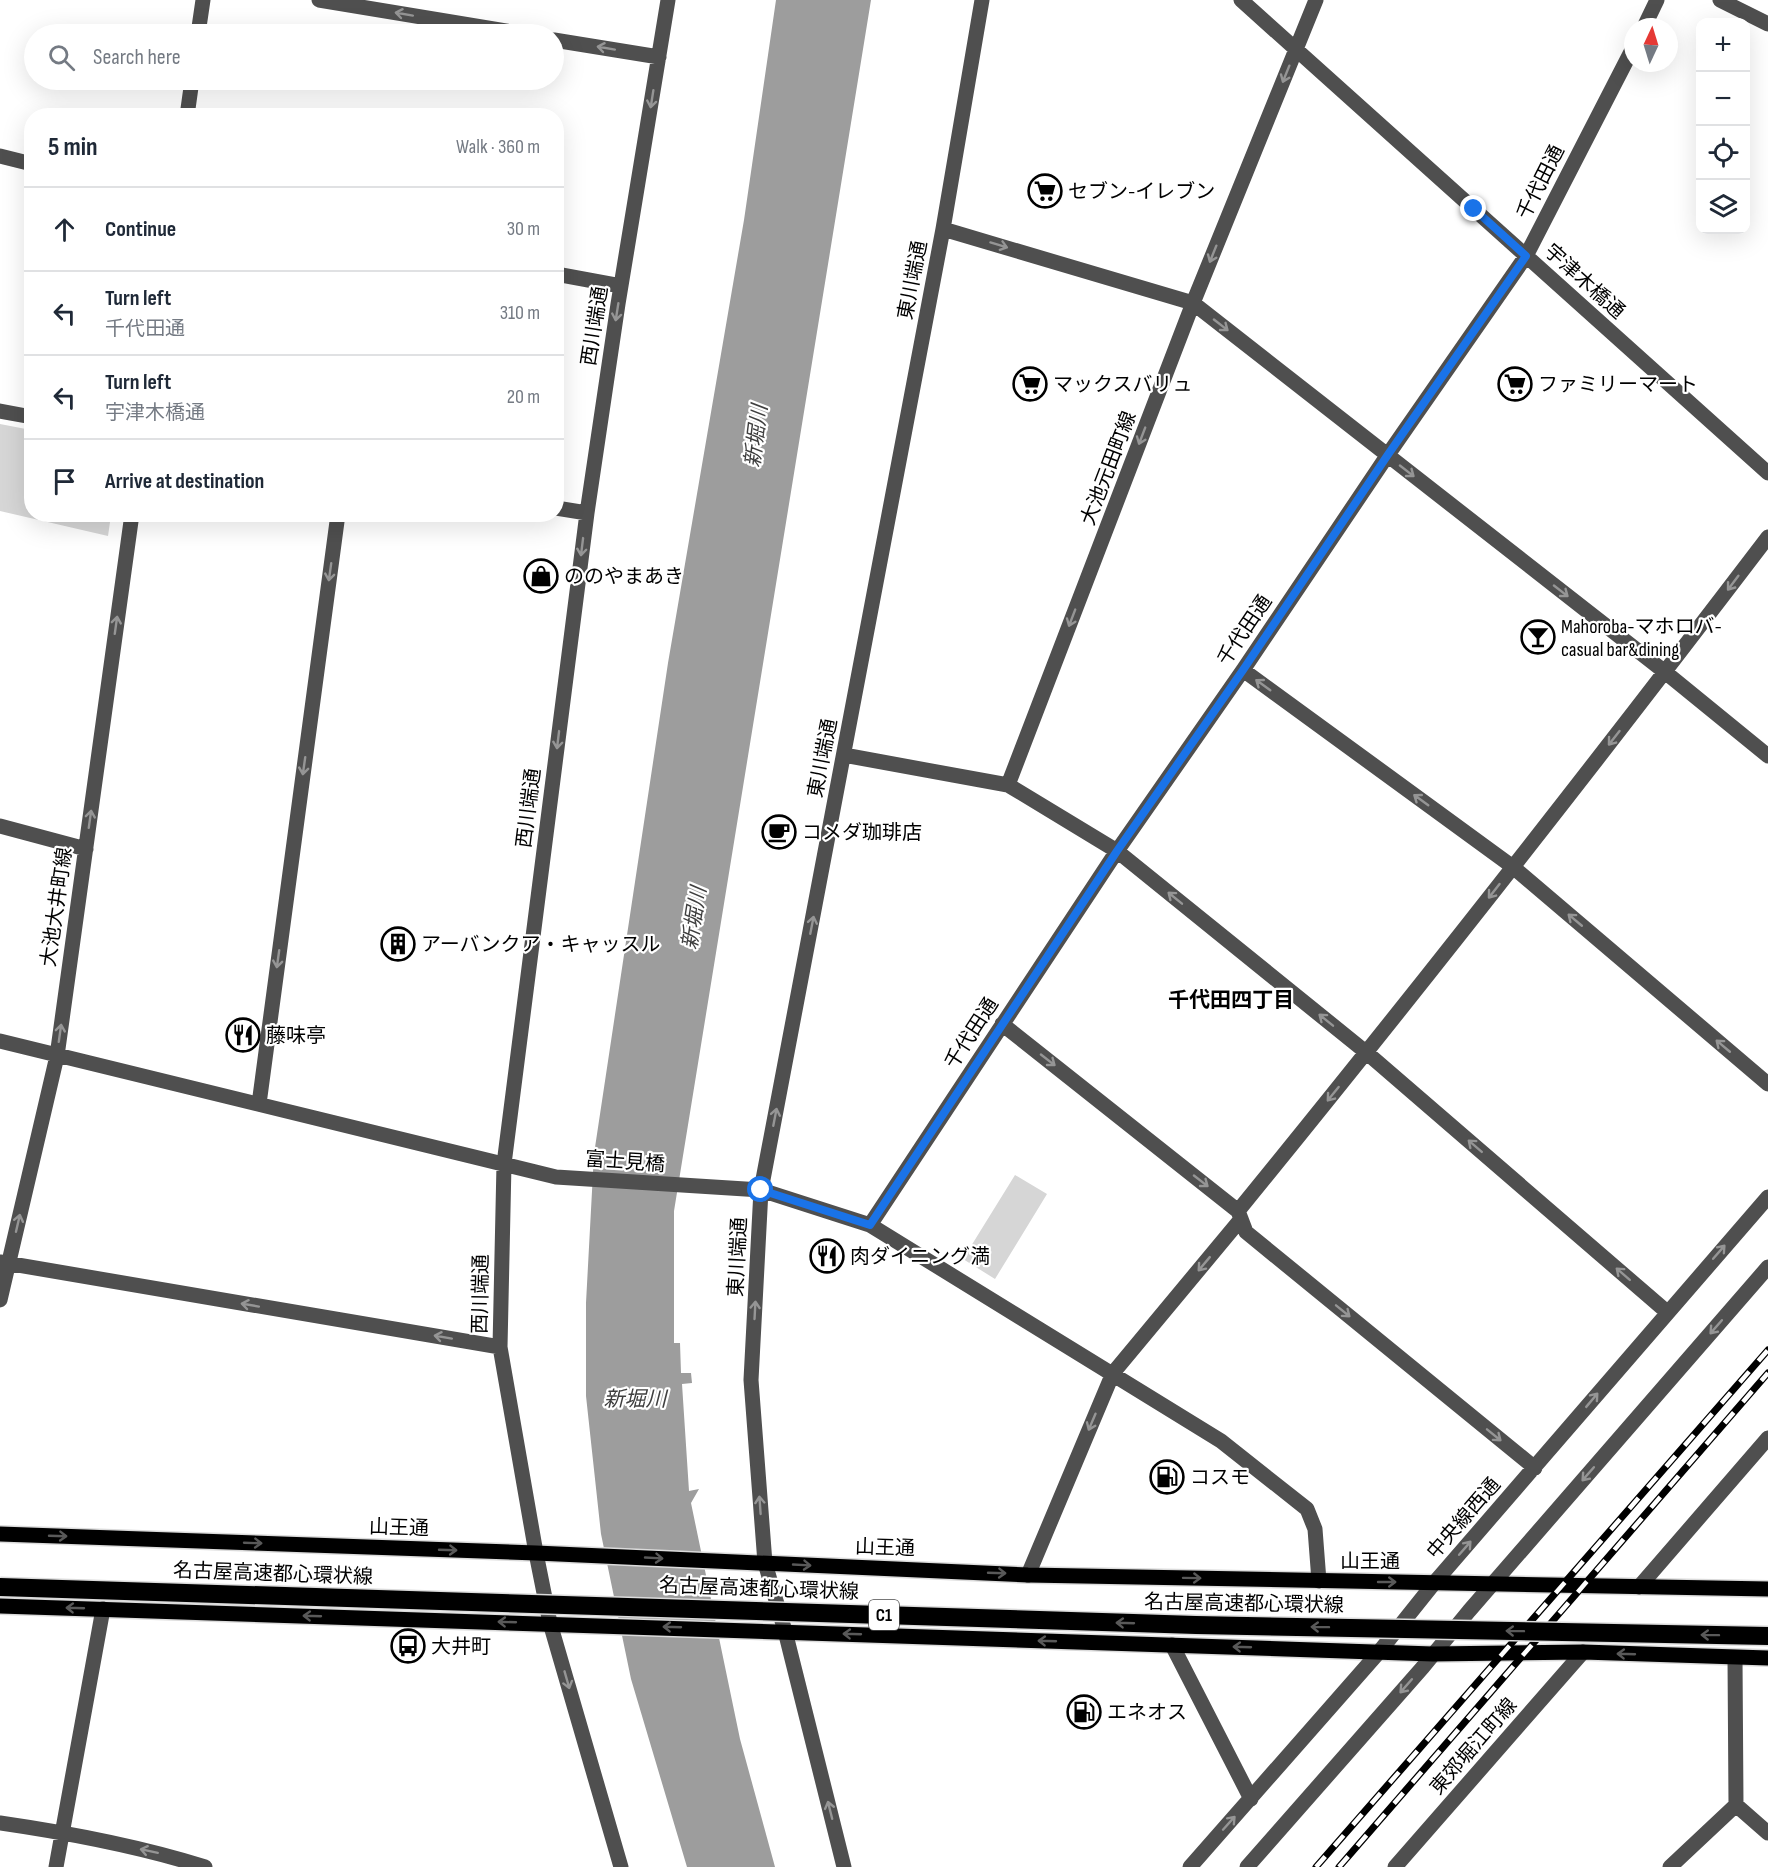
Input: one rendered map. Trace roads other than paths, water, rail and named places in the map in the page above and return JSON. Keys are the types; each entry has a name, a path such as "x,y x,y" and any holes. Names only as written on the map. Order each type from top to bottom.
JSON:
{"highway":[{"name":"名古屋高速都心環状線","path":"0,1587 1196,1625 1768,1636"}],"main road":[{"name":"山王通","path":"0,1534 536,1553 1028,1575 1768,1589"},
{"path":"0,1606 1433,1654 1583,1652 1768,1658"}],"street":[{"path":"199,24 203,0"},
{"path":"319,0 464,24"},
{"name":"西川端通","path":"621,1867 550,1623 500,1347 504,1164 587,513 621,286 668,0"},
{"name":"東川端通","path":"844,1867 785,1631 765,1563 751,1380 761,1190 943,229 982,0"},
{"name":"宇津木橋通","path":"1241,0 1768,473"},
{"name":"大池元田町線","path":"1008,785 1193,303 1316,0"},
{"path":"1649,18 1658,0"},
{"path":"1720,0 1768,24"},
{"path":"564,42 659,57"},
{"name":"千代田通","path":"870,1225 1117,851 1526,256 1624,65"},
{"path":"188,108 191,90"},
{"path":"0,156 24,162"},
{"path":"943,229 1193,303 1665,672 1768,756"},
{"path":"564,275 621,286"},
{"path":"0,411 24,416"},
{"path":"564,509 587,513"},
{"name":"大池大井町線","path":"0,1300 4,1263 57,1056 131,522"},
{"path":"259,1104 337,522"},
{"path":"1028,1575 1113,1373 1513,867 1768,537"},
{"path":"1243,670 1513,867 1768,1084"},
{"path":"844,755 1008,785 1117,851 1367,1053 1667,1312"},
{"path":"0,826 86,849"},
{"path":"1002,1024 1239,1215 1246,1232 1535,1468"},
{"name":"富士見橋","path":"0,1041 556,1178 761,1190 870,1225 1221,1441 1307,1509 1315,1529 1319,1581"},
{"name":"中央線西通","path":"1190,1867 1379,1652 1435,1582 1768,1197"},
{"path":"4,1263 500,1347"},
{"path":"1247,1867 1768,1267"},
{"path":"1639,1587 1768,1438"},
{"path":"56,1867 103,1609"},
{"path":"1172,1645 1251,1799"},
{"name":"東郊堀江町線","path":"1395,1867 1583,1652"},
{"path":"1670,1867 1736,1805 1735,1658"},
{"path":"1736,1805 1768,1833"},
{"path":"0,1823 62,1832 166,1854 206,1867"}],"water":[{"name":"新堀川","path":"776,0 871,0 674,1211 674,1343 680,1343 681,1373 691,1373 692,1383 682,1384 689,1491 699,1489 691,1503 740,1739 775,1867 687,1867 631,1679 601,1534 586,1396 586,1303 594,1154 668,663 744,220"}],"railway":[{"path":"1316,1867 1768,1350"},
{"path":"1339,1867 1768,1373"}],"place":[{"name":"セブン-イレブン","path":"1045,191"},
{"name":"マックスバリュ","path":"1030,384"},
{"name":"ファミリーマート","path":"1515,384"},
{"name":"ののやまあき","path":"541,576"},
{"name":"Mahoroba-マホロバ- casual bar&dining","path":"1538,637"},
{"name":"コメダ珈琲店","path":"779,832"},
{"name":"アーバンクア・キャッスル","path":"398,944"},
{"name":"藤味亭","path":"243,1035"},
{"name":"肉ダイニング満","path":"827,1256"},
{"name":"コスモ","path":"1167,1477"},
{"name":"大井町","path":"408,1646"},
{"name":"エネオス","path":"1084,1712"}],"district":[{"name":"千代田四丁目","path":"1231,1000"}]}
